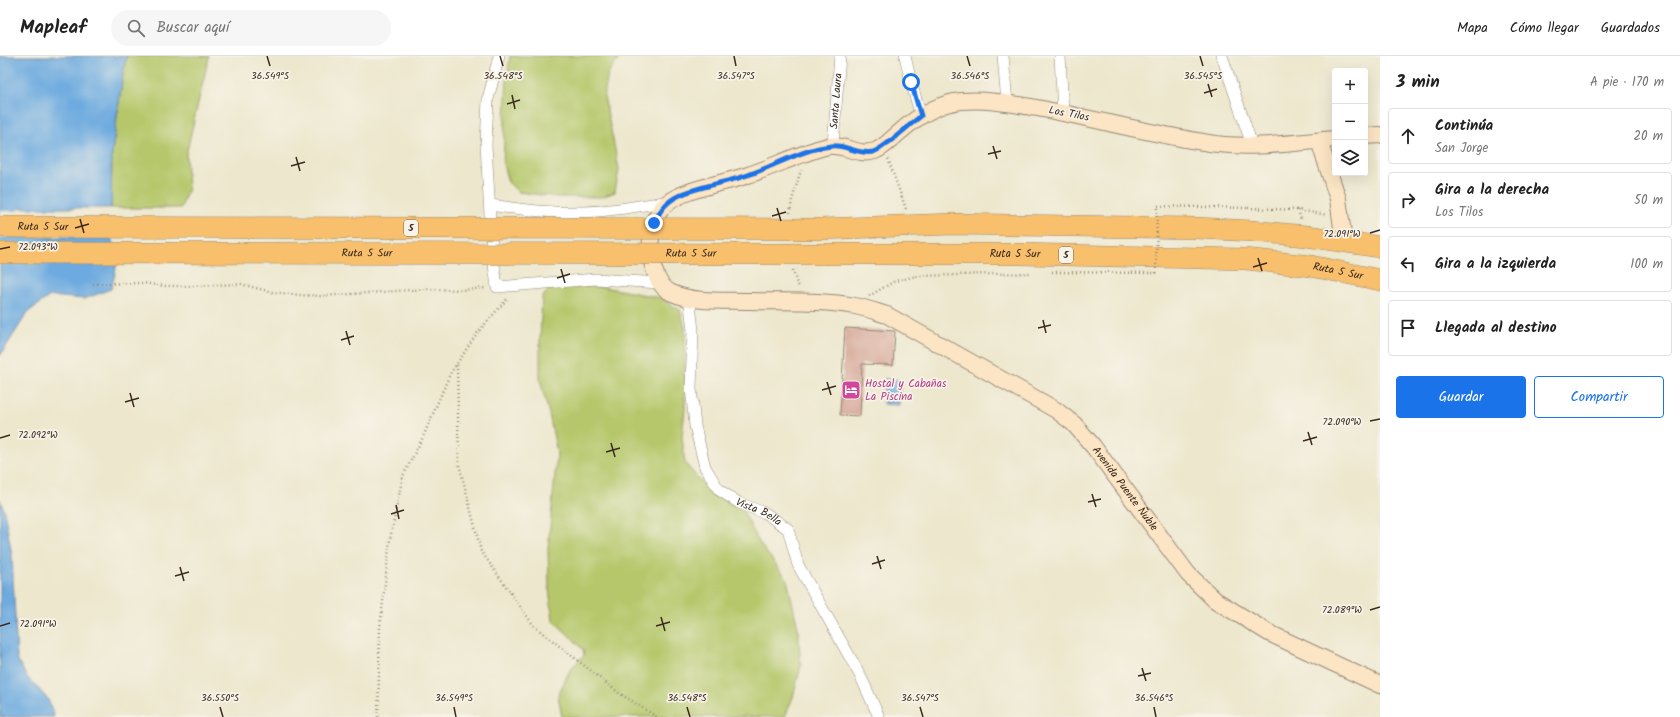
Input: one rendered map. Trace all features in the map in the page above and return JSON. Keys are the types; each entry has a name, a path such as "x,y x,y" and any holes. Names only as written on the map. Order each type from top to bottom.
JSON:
{"highway":[{"name":"Ruta 5 Sur","path":"0,227 821,229 953,224 1197,228 1252,231 1344,241 1380,247"},
{"name":"Ruta 5 Sur","path":"0,253 1020,254 1214,258 1297,264 1380,280"}],"street":[{"path":"499,56 488,99 486,145 492,250 497,287 596,279 660,284 653,269 650,253 651,240 654,223 661,209 670,201 682,194 748,176 807,152 833,146"},
{"name":"Santa Laura","path":"833,146 840,56"},
{"path":"906,56 911,82 921,116"},
{"path":"1004,56 1007,103"},
{"path":"1060,56 1064,113"},
{"path":"1222,56 1252,145"},
{"name":"Los Tilos","path":"833,146 863,152 873,152 884,146 921,116 936,108 962,101 1007,103 1064,113 1203,142 1228,145 1252,145 1327,140"},
{"path":"1368,136 1380,135"},
{"path":"1327,140 1330,172 1341,217 1344,241"},
{"path":"490,205 542,212 576,212 607,210 670,201"},
{"name":"Avenida Puente Ñuble","path":"660,284 671,293 710,300 808,302 857,306 888,315 910,327 1056,410 1074,424 1093,446 1188,574 1215,600 1269,633 1380,685"},
{"name":"Vista Bella","path":"689,297 693,330 690,388 695,426 705,467 719,490 739,503 765,513 788,529 798,565 860,675 879,717"}],"path":[{"path":"884,146 906,210 907,225"},
{"path":"1044,272 1156,273 1157,206 1298,210 1341,217"},
{"path":"857,306 870,295 885,286 916,276 1036,273"},
{"path":"93,284 143,283 164,286 240,284 272,292 322,296 427,289 460,290 497,287 508,298 478,332 450,374 423,437 404,476 390,539 380,628 378,717"},
{"path":"457,364 459,464 481,551 534,626 619,693 657,717"}],"green space":[{"path":"127,56 209,56 186,155 188,188 181,208 111,208 112,153 124,67"},
{"path":"510,56 621,56 608,73 604,96 619,169 615,192 602,197 557,197 518,192 508,182 503,164 507,77"},
{"path":"552,285 604,287 661,298 680,310 685,327 685,409 682,436 685,463 706,488 739,503 760,544 787,579 798,628 801,666 793,697 785,717 562,717 558,695 571,668 584,655 583,650 553,620 549,589 548,549 557,453 540,380 540,339 542,298"}],"water":[{"path":"0,56 127,56 124,67 112,153 111,208 19,208 10,237 111,237 116,263 111,289 84,299 50,296 28,312 0,356"},
{"path":"884,379 901,380 899,405 883,404"},
{"path":"0,499 4,510 12,555 17,659 27,677 48,699 54,717 0,717"}],"pier":[{"path":"0,211 20,211 13,236 0,237"}],"building":[{"name":"Hostal y Cabañas La Piscina","path":"845,328 895,331 893,365 862,364 860,416 840,415"}],"place":[{"name":"Hostal y Cabañas La Piscina","path":"851,390"}],"route":[{"path":"654,223 661,209 670,201 682,194 748,176 807,152 833,146 863,152 873,152 879,149 921,116 911,82"}]}
